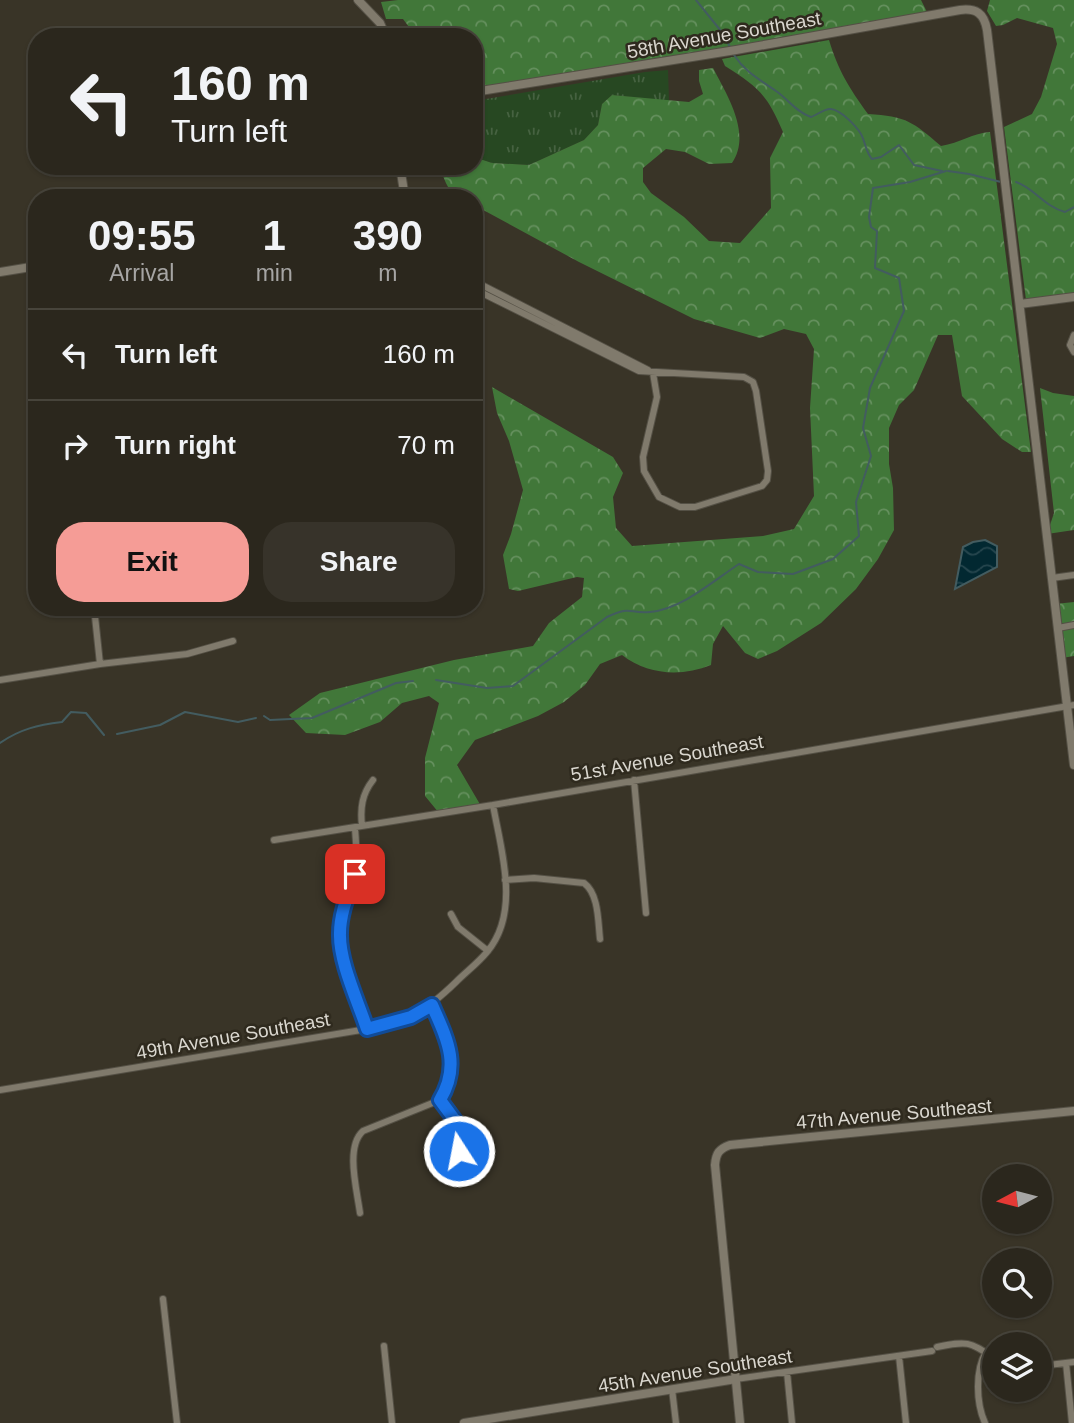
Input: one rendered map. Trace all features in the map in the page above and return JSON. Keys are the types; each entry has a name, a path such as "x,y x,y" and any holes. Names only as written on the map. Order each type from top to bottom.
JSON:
{"street":[{"path":"358,0 382,28"},
{"name":"58th Avenue Southeast","path":"483,91 732,51 960,10 978,11 983,16 987,30 1020,304"},
{"path":"0,272 28,267"},
{"path":"483,286 639,371 726,375 744,377 752,382 756,391 768,471 767,480 762,486 695,506 679,507 659,497 644,471 643,457 657,397 653,373"},
{"path":"483,293 526,311"},
{"path":"1074,297 1020,304 1058,628 1070,705 1074,765"},
{"path":"1074,335 1070,342 1074,352"},
{"path":"1052,578 1074,575"},
{"path":"95,616 100,664"},
{"path":"1058,628 1074,625"},
{"path":"0,680 187,654 233,641"},
{"name":"51st Avenue Southeast","path":"274,840 494,805 1070,705"},
{"path":"367,1029 346,965 340,934 355,874 358,827 365,790 373,779"},
{"path":"634,780 646,913"},
{"path":"451,914 458,927 488,951 498,933 503,915 505,880 494,805"},
{"path":"505,880 534,878 584,883 594,895 600,939"},
{"name":"49th Avenue Southeast","path":"0,1090 367,1029 411,1017 432,1005 488,951"},
{"path":"360,1213 353,1151 357,1136 363,1131 440,1100 449,1086 451,1056 447,1038 432,1005"},
{"path":"440,1100 454,1119 458,1133 459,1151 454,1163"},
{"name":"47th Avenue Southeast","path":"736,1379 715,1165 719,1150 730,1145 1074,1111"},
{"path":"163,1299 177,1423"},
{"name":"45th Avenue Southeast","path":"464,1423 899,1356 965,1343 982,1350"},
{"path":"384,1346 392,1423"},
{"path":"899,1356 906,1423"},
{"path":"982,1358 978,1364 978,1378 985,1423"},
{"path":"1052,1365 1074,1362"},
{"path":"1066,1363 1072,1423"},
{"path":"787,1373 792,1423"},
{"path":"736,1379 740,1423"},
{"path":"672,1389 676,1423"}],"green space":[{"path":"921,0 927,12 716,52 483,87 483,28 409,28 403,19 386,19 381,2"},
{"path":"990,0 1074,0 1074,293 1026,300 1004,127 1032,114 1041,97 1057,44 1053,28 1017,18 996,26 987,11"},
{"path":"829,40 836,61 868,114 891,116 908,122 941,146 990,132 1031,452 1022,452 1002,439 962,396 952,335 938,335 914,390 899,405 889,428 894,530 878,559 856,589 821,623 777,651 758,659 745,653 723,626 713,644 711,665 700,669 665,672 643,667 622,655 600,664 585,685 564,702 538,716 475,740 457,765 481,806 439,813 425,796 425,758 439,703 429,696 402,703 380,722 345,735 306,733 289,715 320,693 454,660 533,646 549,623 582,597 584,578 577,577 518,591 509,589 503,555 523,490 509,441 497,413 492,387 613,457 623,473 613,497 616,528 632,546 763,536 794,529 814,496 810,408 814,349 806,334 784,329 760,338 694,319 579,262 483,210 483,189 449,189 443,175 483,175 483,160 529,165 584,140 598,125 602,104 612,95 689,102 703,94 699,70 713,68 730,102 738,127 738,152 732,163 709,164 685,152 666,149 643,168 643,182 651,193 684,217 709,241 740,243 771,208 770,158 783,132 766,100 746,80 725,66 722,59"},
{"path":"668,70 669,101 612,95 602,104 598,125 584,140 529,165 483,160 483,99"},
{"path":"1040,388 1074,396 1074,530 1047,534 1054,513"},
{"path":"1074,602 1074,656 1062,658 1055,604"}],"water":[{"path":"985,540 997,546 997,567 955,589 963,547"}],"waterway":[{"path":"696,0 730,47"},
{"path":"734,55 748,71 806,115 811,117 831,109 844,115 861,134 872,159 881,157 899,145 914,165 942,171"},
{"path":"436,680 487,688 513,686 615,613 650,612 674,606 739,564 758,572 793,574 833,559 859,536 856,502 871,456 863,428 870,388 904,311 899,278 875,268 877,231 871,227 869,217 873,188 910,182 946,171"},
{"path":"948,171 1001,182"},
{"path":"1016,182 1058,210 1065,212 1074,207"},
{"path":"264,716 270,720 312,718 396,683 413,681"},
{"path":"0,743 29,728 62,722 71,712 86,713 104,735"},
{"path":"117,734 160,725 185,712 238,722 256,718"}],"route":[{"path":"355,874 340,934 346,965 367,1029 411,1017 432,1005 447,1038 451,1056 449,1086 440,1100 454,1119 459,1151"}]}
